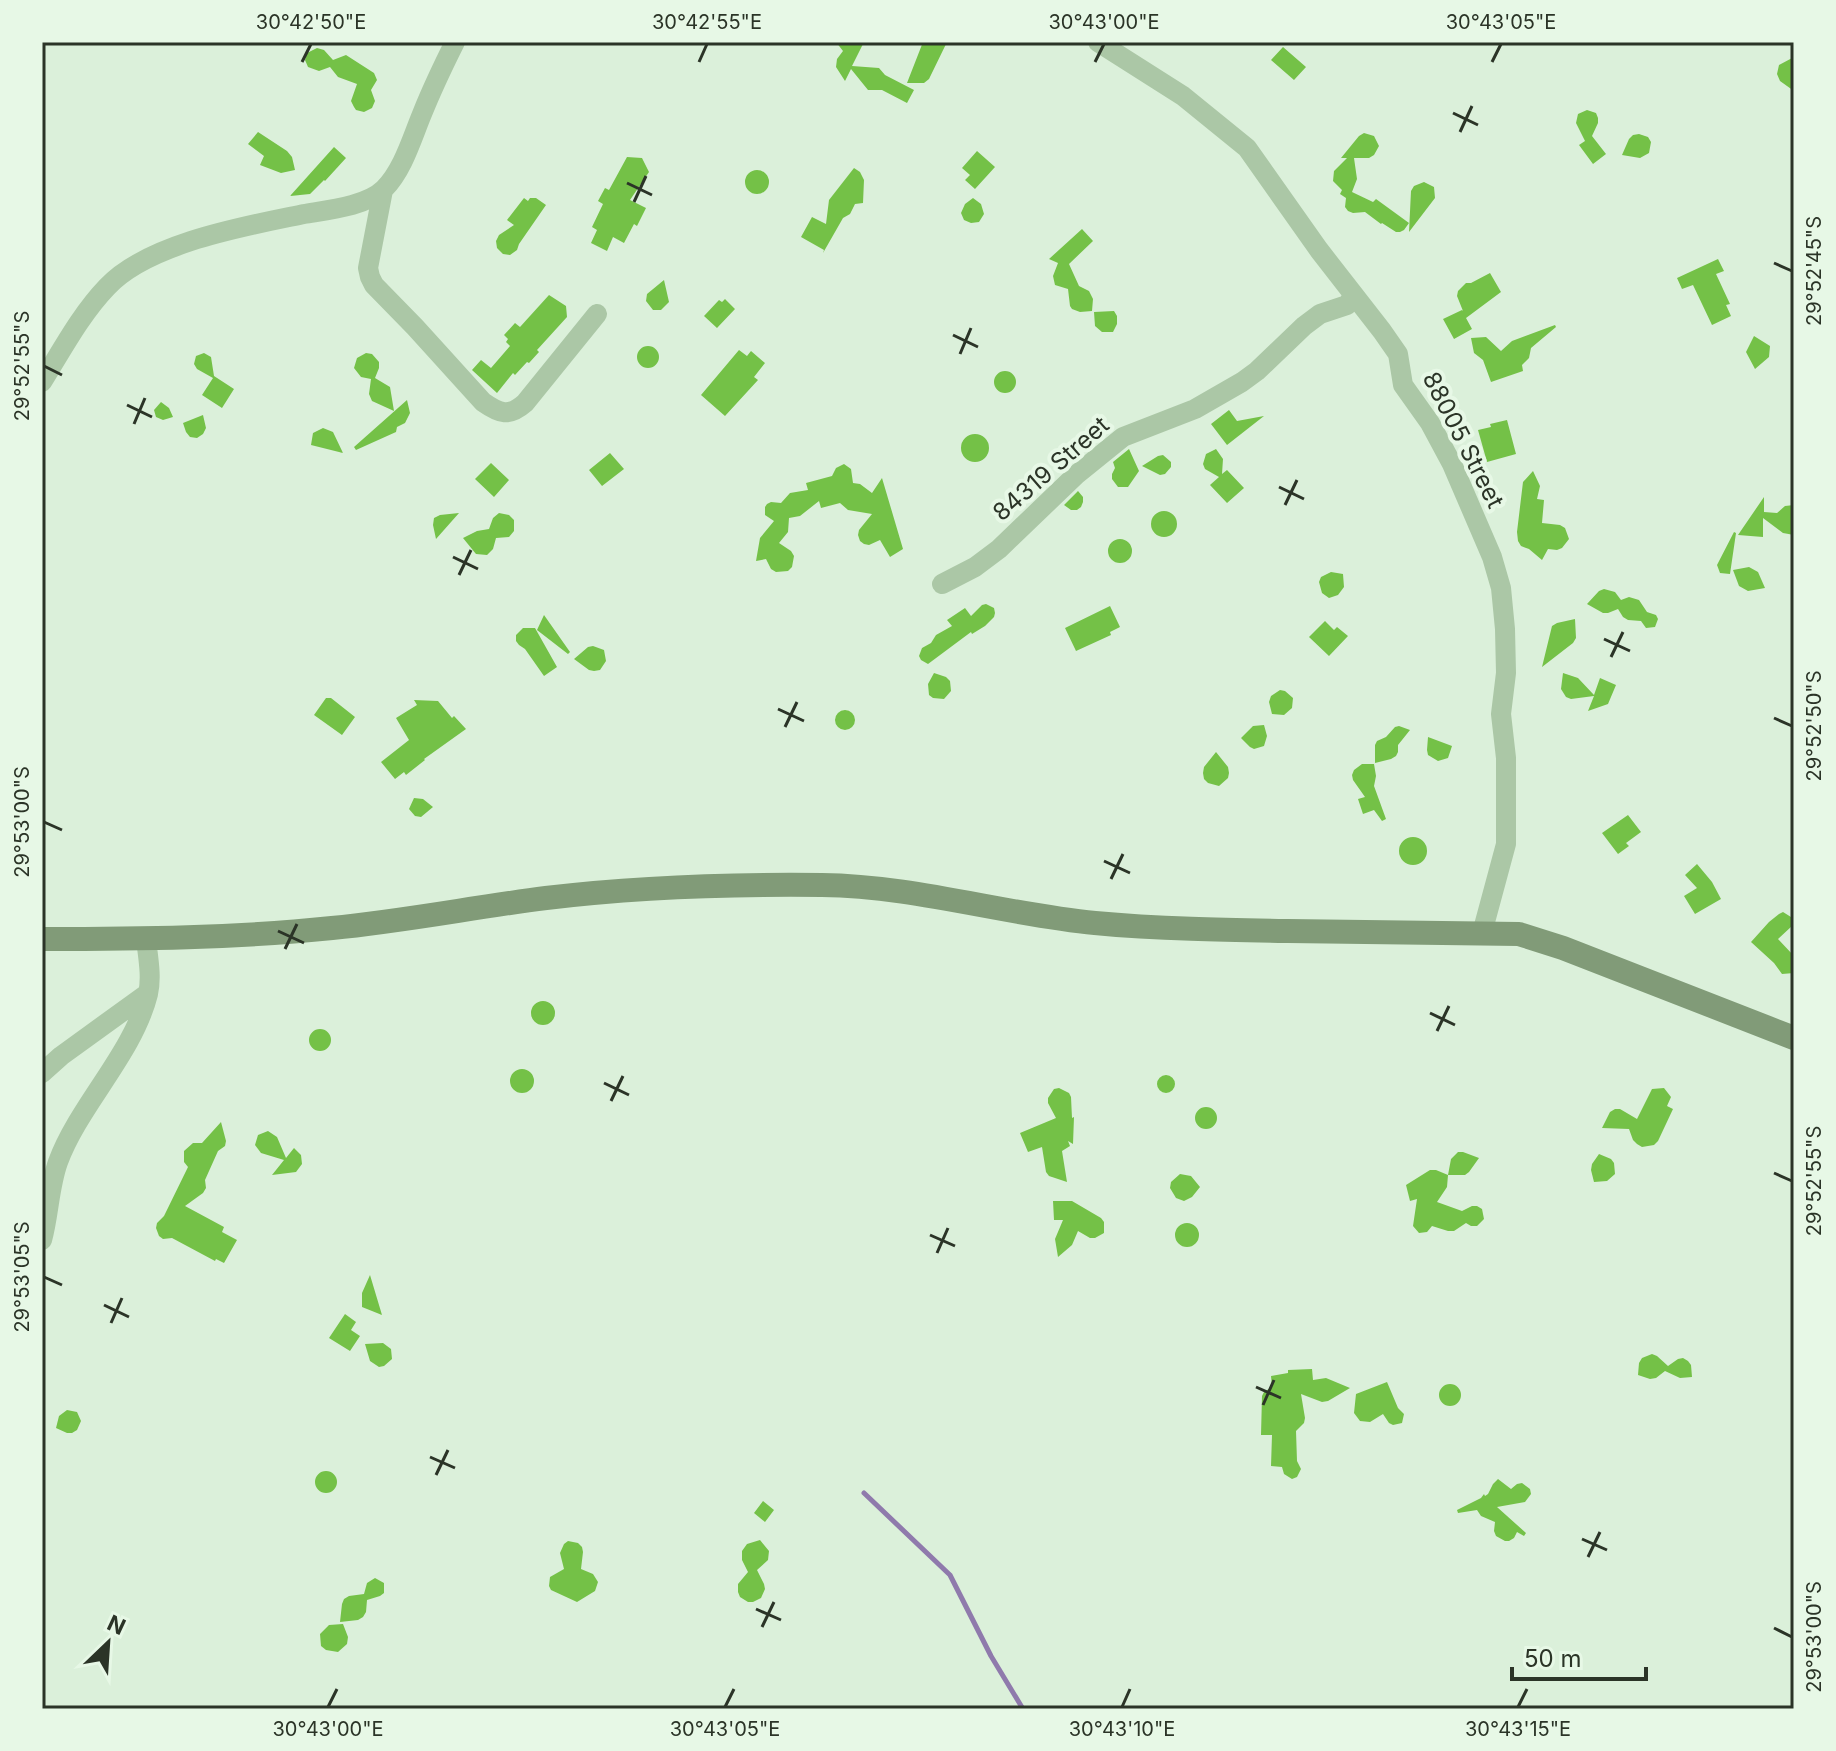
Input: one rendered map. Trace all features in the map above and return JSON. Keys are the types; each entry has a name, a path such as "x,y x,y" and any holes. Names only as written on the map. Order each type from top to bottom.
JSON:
{"street":[{"path":"42,382 93,303 109,284 130,268 195,240 354,203 383,190 402,162 437,76 455,42"},
{"name":"88005 Street","path":"1098,42 1183,96 1247,148 1398,354 1403,385 1430,423 1452,464 1492,557 1501,588 1505,629 1506,673 1501,714 1506,758 1506,844 1482,933"},
{"path":"383,190 368,268 370,277 388,300 493,410 502,413 517,411 597,314"},
{"name":"84319 Street","path":"942,584 975,567 999,549 1076,475 1123,437 1195,409 1242,382 1304,326 1320,314 1347,305 1354,295"},
{"path":"42,939 146,939 329,928 547,898 714,886 825,885 888,890 1046,918 1131,926 1519,934 1563,948 1794,1038"},
{"path":"42,1240 57,1165 69,1139 124,1048 148,993 150,973 146,939"},
{"path":"42,1073 148,993"}],"building":[{"path":"836,42 864,42 852,66 879,68 885,75 914,90 907,103 882,90 868,90 851,69 845,81 836,67 843,51"},
{"path":"923,42 947,42 929,79 924,83 907,83"},
{"path":"1283,47 1306,67 1294,80 1271,60"},
{"path":"317,48 324,50 333,60 346,55 374,73 377,80 371,90 375,101 372,108 364,112 354,107 351,101 357,84 338,77 330,67 319,71 308,67 305,60 307,53"},
{"path":"1794,57 1794,91 1780,81 1777,74 1779,65"},
{"path":"1587,110 1596,113 1598,123 1592,136 1606,154 1593,164 1579,145 1585,141 1576,123 1578,114"},
{"path":"258,132 287,151 295,170 281,173 260,165 264,156 248,144"},
{"path":"1364,133 1374,136 1379,146 1369,158 1354,158 1357,179 1352,192 1373,202 1376,199 1409,223 1400,232 1381,224 1365,212 1348,211 1346,198 1340,194 1342,190 1333,181 1334,171 1347,158 1341,158"},
{"path":"1639,134 1648,137 1651,142 1649,153 1640,158 1622,155 1629,139"},
{"path":"334,147 346,158 310,194 290,196"},
{"path":"977,151 995,167 975,189 965,180 970,175 962,168"},
{"path":"627,157 642,158 649,172 630,200 646,208 624,243 613,237 607,251 591,243 597,230 592,227 603,204 598,201 605,188 609,190"},
{"path":"854,168 864,180 863,203 855,204 850,214 843,218 823,253 824,250 801,237 812,217 826,224 829,200"},
{"path":"757,170 766,173 769,182 766,191 757,194 748,191 745,182 748,173"},
{"path":"1424,182 1434,187 1435,198 1409,232 1411,191 1414,186"},
{"path":"524,198 528,201 536,198 546,205 517,250 510,255 503,254 497,248 496,241 499,235 514,225 507,220"},
{"path":"973,198 981,204 984,214 979,222 971,223 964,220 961,213 965,204"},
{"path":"1082,229 1093,241 1069,264 1079,286 1089,291 1093,299 1092,311 1080,312 1070,306 1068,289 1055,285 1053,276 1058,263 1049,259"},
{"path":"1718,259 1724,271 1716,274 1730,304 1726,305 1731,316 1712,325 1693,285 1682,289 1677,278"},
{"path":"1490,273 1501,292 1466,318 1472,329 1454,339 1443,319 1463,311 1458,291 1466,283"},
{"path":"664,280 669,302 661,310 653,310 646,301 647,294"},
{"path":"549,295 566,306 567,317 529,363 515,375 513,373 497,393 472,370 481,360 491,368 510,346 504,335 515,323 520,327"},
{"path":"725,299 735,309 717,328 704,316 719,300 722,302"},
{"path":"1114,311 1117,324 1113,332 1102,332 1095,326 1094,312"},
{"path":"1555,325 1531,348 1529,358 1522,365 1523,371 1491,382 1483,360 1474,353 1471,338 1486,337 1501,351 1512,341"},
{"path":"1754,336 1770,346 1769,357 1755,369 1746,352"},
{"path":"648,346 656,349 659,357 656,365 648,368 640,365 637,357 640,349"},
{"path":"739,350 747,356 751,351 765,363 754,377 758,380 725,416 701,395"},
{"path":"204,353 211,357 214,376 234,389 222,408 202,395 213,378 194,364 196,356"},
{"path":"366,353 372,354 379,362 375,378 390,387 394,411 372,401 369,394 371,379 361,377 354,368 357,358"},
{"path":"1001,371 1009,371 1016,382 1009,393 1001,393 994,386 994,378"},
{"path":"407,400 410,413 396,432 356,450 354,447"},
{"path":"161,402 169,408 173,417 163,420 156,417 154,410"},
{"path":"1229,410 1237,421 1264,416 1227,445 1211,424"},
{"path":"203,415 206,428 203,434 197,438 190,437 183,423"},
{"path":"1507,420 1516,454 1487,462 1478,430"},
{"path":"323,428 333,432 343,453 311,445 313,433"},
{"path":"975,434 985,438 989,448 985,458 975,462 965,458 961,448 965,438"},
{"path":"1129,449 1139,471 1128,487 1118,487 1112,479 1113,462"},
{"path":"1216,449 1223,459 1222,474 1227,470 1244,488 1227,503 1210,485 1219,477 1205,469 1203,464 1206,454"},
{"path":"610,453 624,469 602,486 589,470"},
{"path":"1163,455 1171,462 1165,474 1160,475 1142,466 1158,456"},
{"path":"491,463 509,480 494,497 475,479"},
{"path":"844,464 851,469 853,483 872,493 882,478 903,549 890,557 880,540 869,545 860,541 859,530 872,514 848,510 840,503 821,508 819,501 800,516 789,518 788,532 779,543 794,556 788,571 776,572 766,559 756,561 760,538 774,521 765,515 767,504 781,503 790,493 808,490 806,483 832,476 836,468"},
{"path":"1533,471 1540,486 1537,499 1544,500 1542,523 1560,525 1565,528 1569,539 1562,548 1548,549 1542,560 1521,546 1517,532 1523,482"},
{"path":"1078,491 1083,502 1077,510 1071,510 1064,505"},
{"path":"1764,497 1764,512 1777,513 1785,506 1794,505 1794,535 1783,533 1763,518 1763,537 1738,535"},
{"path":"1164,511 1173,515 1177,524 1173,533 1164,537 1155,533 1151,524 1155,515"},
{"path":"459,513 436,539 434,518"},
{"path":"499,513 509,515 514,520 514,531 509,537 496,538 493,549 487,555 476,554 463,538 489,529 493,518"},
{"path":"1734,532 1730,574 1720,573 1717,565"},
{"path":"1120,539 1128,543 1132,551 1128,559 1120,563 1112,559 1108,551 1112,543"},
{"path":"1749,567 1758,572 1765,588 1748,591 1739,586 1733,570"},
{"path":"1331,572 1343,574 1344,587 1338,595 1329,598 1322,593 1319,582 1321,577"},
{"path":"1604,589 1615,592 1621,600 1629,597 1639,600 1647,612 1656,615 1655,627 1646,628 1641,621 1628,620 1618,609 1603,613 1587,604"},
{"path":"986,604 994,608 995,613 985,626 971,632 928,664 921,660 922,648 952,626 947,620 965,608 971,616"},
{"path":"1110,606 1120,627 1110,632 1111,635 1076,651 1065,628"},
{"path":"544,615 570,652 568,654 537,630"},
{"path":"1575,619 1576,638 1573,643 1542,667 1552,626"},
{"path":"1325,621 1334,630 1337,627 1348,636 1329,656 1309,637"},
{"path":"523,628 535,628 557,667 544,676 516,641 516,635"},
{"path":"593,646 604,650 606,661 600,670 594,671 574,659"},
{"path":"934,673 950,681 951,691 944,699 929,695 928,684"},
{"path":"1563,673 1578,678 1594,695 1600,678 1616,685 1608,704 1588,711 1594,696 1566,697 1561,689"},
{"path":"1280,690 1293,698 1292,708 1284,715 1272,714 1269,702 1271,696"},
{"path":"326,698 331,698 355,717 342,735 314,715"},
{"path":"414,700 438,701 466,729 406,775 404,772 395,779 381,762 409,740 396,718 417,705"},
{"path":"845,710 852,713 855,720 852,727 845,730 838,727 835,720 838,713"},
{"path":"1264,725 1267,736 1264,746 1254,749 1241,738 1253,726"},
{"path":"1399,726 1410,730 1398,745 1396,756 1375,763 1377,741"},
{"path":"1428,737 1452,746 1448,758 1438,761 1428,755"},
{"path":"1216,752 1229,773 1219,786 1208,783 1203,773"},
{"path":"1362,764 1374,764 1374,786 1386,819 1382,821 1374,810 1363,814 1358,799 1365,797 1352,775"},
{"path":"414,798 423,799 433,807 421,817 415,816 409,809"},
{"path":"1628,815 1641,832 1626,843 1629,846 1618,854 1602,833"},
{"path":"1413,837 1423,841 1427,851 1423,861 1413,865 1403,861 1399,851 1403,841"},
{"path":"1697,864 1721,899 1695,914 1684,896 1697,888 1685,875"},
{"path":"1783,912 1791,917 1792,926 1778,939 1794,956 1794,973 1782,974 1751,942"},
{"path":"543,1001 552,1004 555,1013 552,1022 543,1025 534,1022 531,1013 534,1004"},
{"path":"320,1029 328,1032 331,1040 328,1048 320,1051 312,1048 309,1040 312,1032"},
{"path":"522,1069 531,1072 534,1081 531,1090 522,1093 513,1090 510,1081 513,1072"},
{"path":"1166,1075 1175,1084 1166,1093 1157,1084"},
{"path":"1664,1088 1671,1097 1667,1106 1673,1109 1654,1145 1642,1147 1637,1144 1629,1129 1602,1128 1610,1112 1615,1109 1637,1119 1652,1089"},
{"path":"1054,1089 1069,1093 1074,1117 1073,1144 1068,1141 1070,1146 1062,1151 1067,1182 1049,1176 1042,1147 1028,1152 1020,1133 1056,1118 1048,1098"},
{"path":"1206,1107 1214,1110 1217,1118 1214,1126 1206,1129 1198,1126 1195,1118 1198,1110"},
{"path":"221,1122 225,1146 218,1151 205,1180 203,1193 185,1206 224,1227 222,1232 237,1240 224,1263 172,1238 163,1239 156,1228 188,1167 184,1162 184,1151 193,1143 202,1143"},
{"path":"268,1131 277,1137 286,1158 294,1148 301,1155 302,1164 296,1172 272,1175 284,1160 261,1153 255,1145 258,1135"},
{"path":"1458,1152 1479,1158 1465,1175 1448,1175 1451,1159"},
{"path":"1599,1154 1611,1159 1615,1174 1607,1181 1594,1182 1592,1164"},
{"path":"1430,1170 1448,1175 1447,1187 1437,1202 1462,1211 1477,1206 1482,1209 1484,1219 1477,1226 1466,1223 1454,1231 1432,1226 1427,1232 1419,1233 1413,1226 1417,1199 1410,1201 1406,1185"},
{"path":"1180,1174 1191,1176 1200,1187 1184,1201 1176,1198 1170,1188 1171,1182"},
{"path":"1053,1201 1072,1201 1101,1218 1104,1233 1090,1238 1078,1231 1072,1245 1058,1257 1055,1239 1063,1220 1054,1220"},
{"path":"1187,1223 1196,1226 1199,1235 1196,1244 1187,1247 1178,1244 1175,1235 1178,1226"},
{"path":"370,1275 382,1315 362,1307 362,1293"},
{"path":"345,1314 356,1322 351,1330 360,1336 350,1351 329,1338"},
{"path":"383,1343 391,1349 392,1359 379,1367 370,1361 365,1344"},
{"path":"1652,1354 1668,1366 1683,1358 1691,1365 1692,1377 1680,1378 1665,1371 1650,1379 1638,1375 1642,1358"},
{"path":"1312,1369 1313,1380 1326,1378 1350,1388 1322,1402 1301,1394 1305,1418 1296,1431 1297,1461 1301,1469 1292,1479 1284,1474 1282,1467 1271,1466 1272,1435 1261,1435 1262,1396 1272,1387 1271,1376 1288,1373 1288,1370"},
{"path":"1387,1382 1398,1408 1404,1414 1402,1423 1393,1425 1383,1414 1370,1422 1360,1421 1354,1413 1356,1394"},
{"path":"1450,1384 1458,1387 1461,1395 1458,1403 1450,1406 1442,1403 1439,1395 1442,1387"},
{"path":"67,1410 77,1412 81,1421 72,1433 56,1428 59,1416"},
{"path":"326,1471 334,1474 337,1482 334,1490 326,1493 318,1490 315,1482 318,1474"},
{"path":"1498,1479 1511,1489 1522,1483 1531,1494 1525,1502 1497,1507 1526,1533 1524,1536 1517,1532 1509,1541 1496,1536 1495,1522 1481,1516 1477,1510 1458,1513 1457,1510 1488,1494"},
{"path":"763,1501 774,1510 765,1522 754,1513"},
{"path":"760,1540 769,1551 768,1560 757,1570 765,1589 761,1598 748,1602 738,1592 738,1584 748,1572 742,1560 742,1551 747,1544"},
{"path":"568,1541 582,1547 581,1569 593,1574 598,1582 595,1591 577,1602 551,1590 549,1586 550,1577 564,1569 560,1553"},
{"path":"375,1578 384,1583 384,1593 367,1600 363,1617 340,1622 344,1599 364,1594 367,1583"},
{"path":"343,1624 347,1644 338,1652 321,1646 320,1634 329,1625"}],"waterway":[{"path":"864,1493 950,1575 991,1656 1023,1709"}]}
